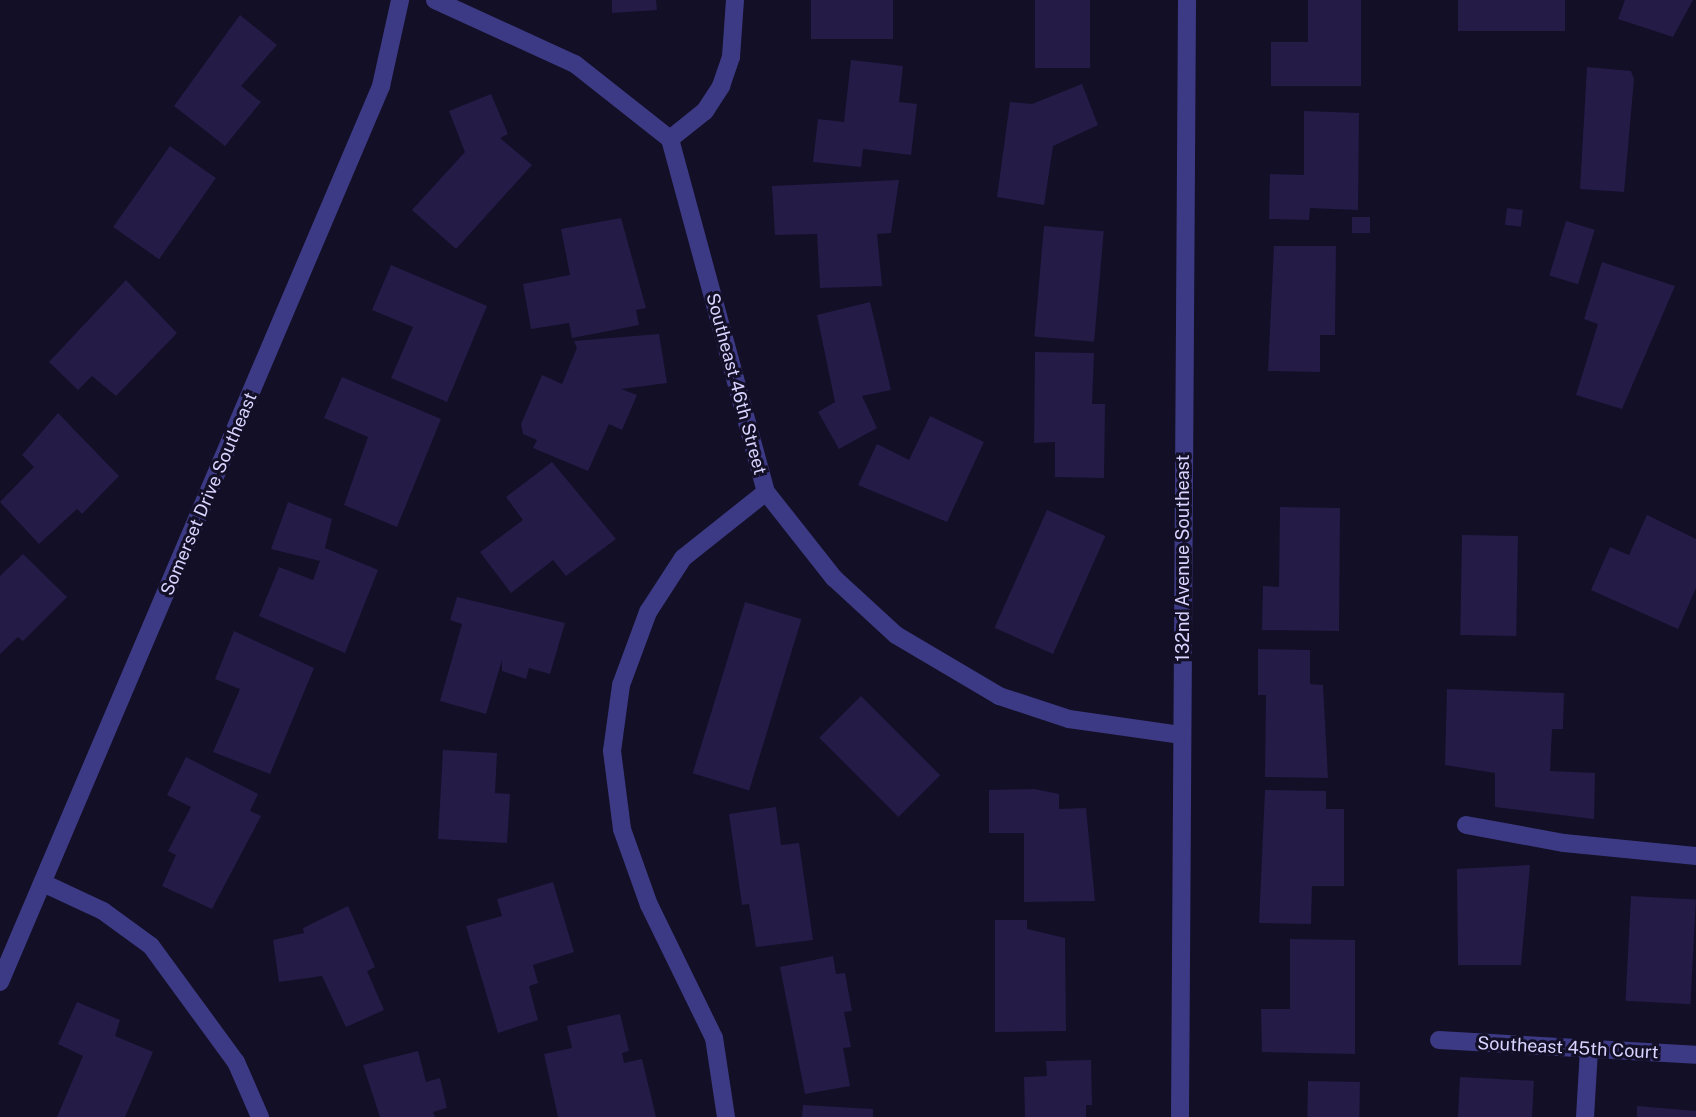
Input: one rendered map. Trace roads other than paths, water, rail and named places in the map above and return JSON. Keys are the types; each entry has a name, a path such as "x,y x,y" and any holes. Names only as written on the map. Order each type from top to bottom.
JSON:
{"street":[{"name":"Somerset Drive Southeast","path":"0,982 382,86 400,0"},
{"path":"435,0 575,64 670,139 705,111 721,86 731,57 735,0"},
{"name":"132nd Avenue Southeast","path":"1180,1117 1187,0"},
{"name":"Southeast 46th Street","path":"670,139 766,492 834,578 897,635 947,669 999,696 1069,719 1182,735"},
{"path":"726,1117 710,1026 649,905 622,829 612,751 621,685 648,612 683,558 766,492"},
{"path":"1466,825 1564,844 1696,856"},
{"path":"43,883 103,911 150,946 236,1062 260,1117"},
{"name":"Southeast 45th Court","path":"1439,1040 1696,1055"},
{"path":"1585,1117 1589,1049"}]}
